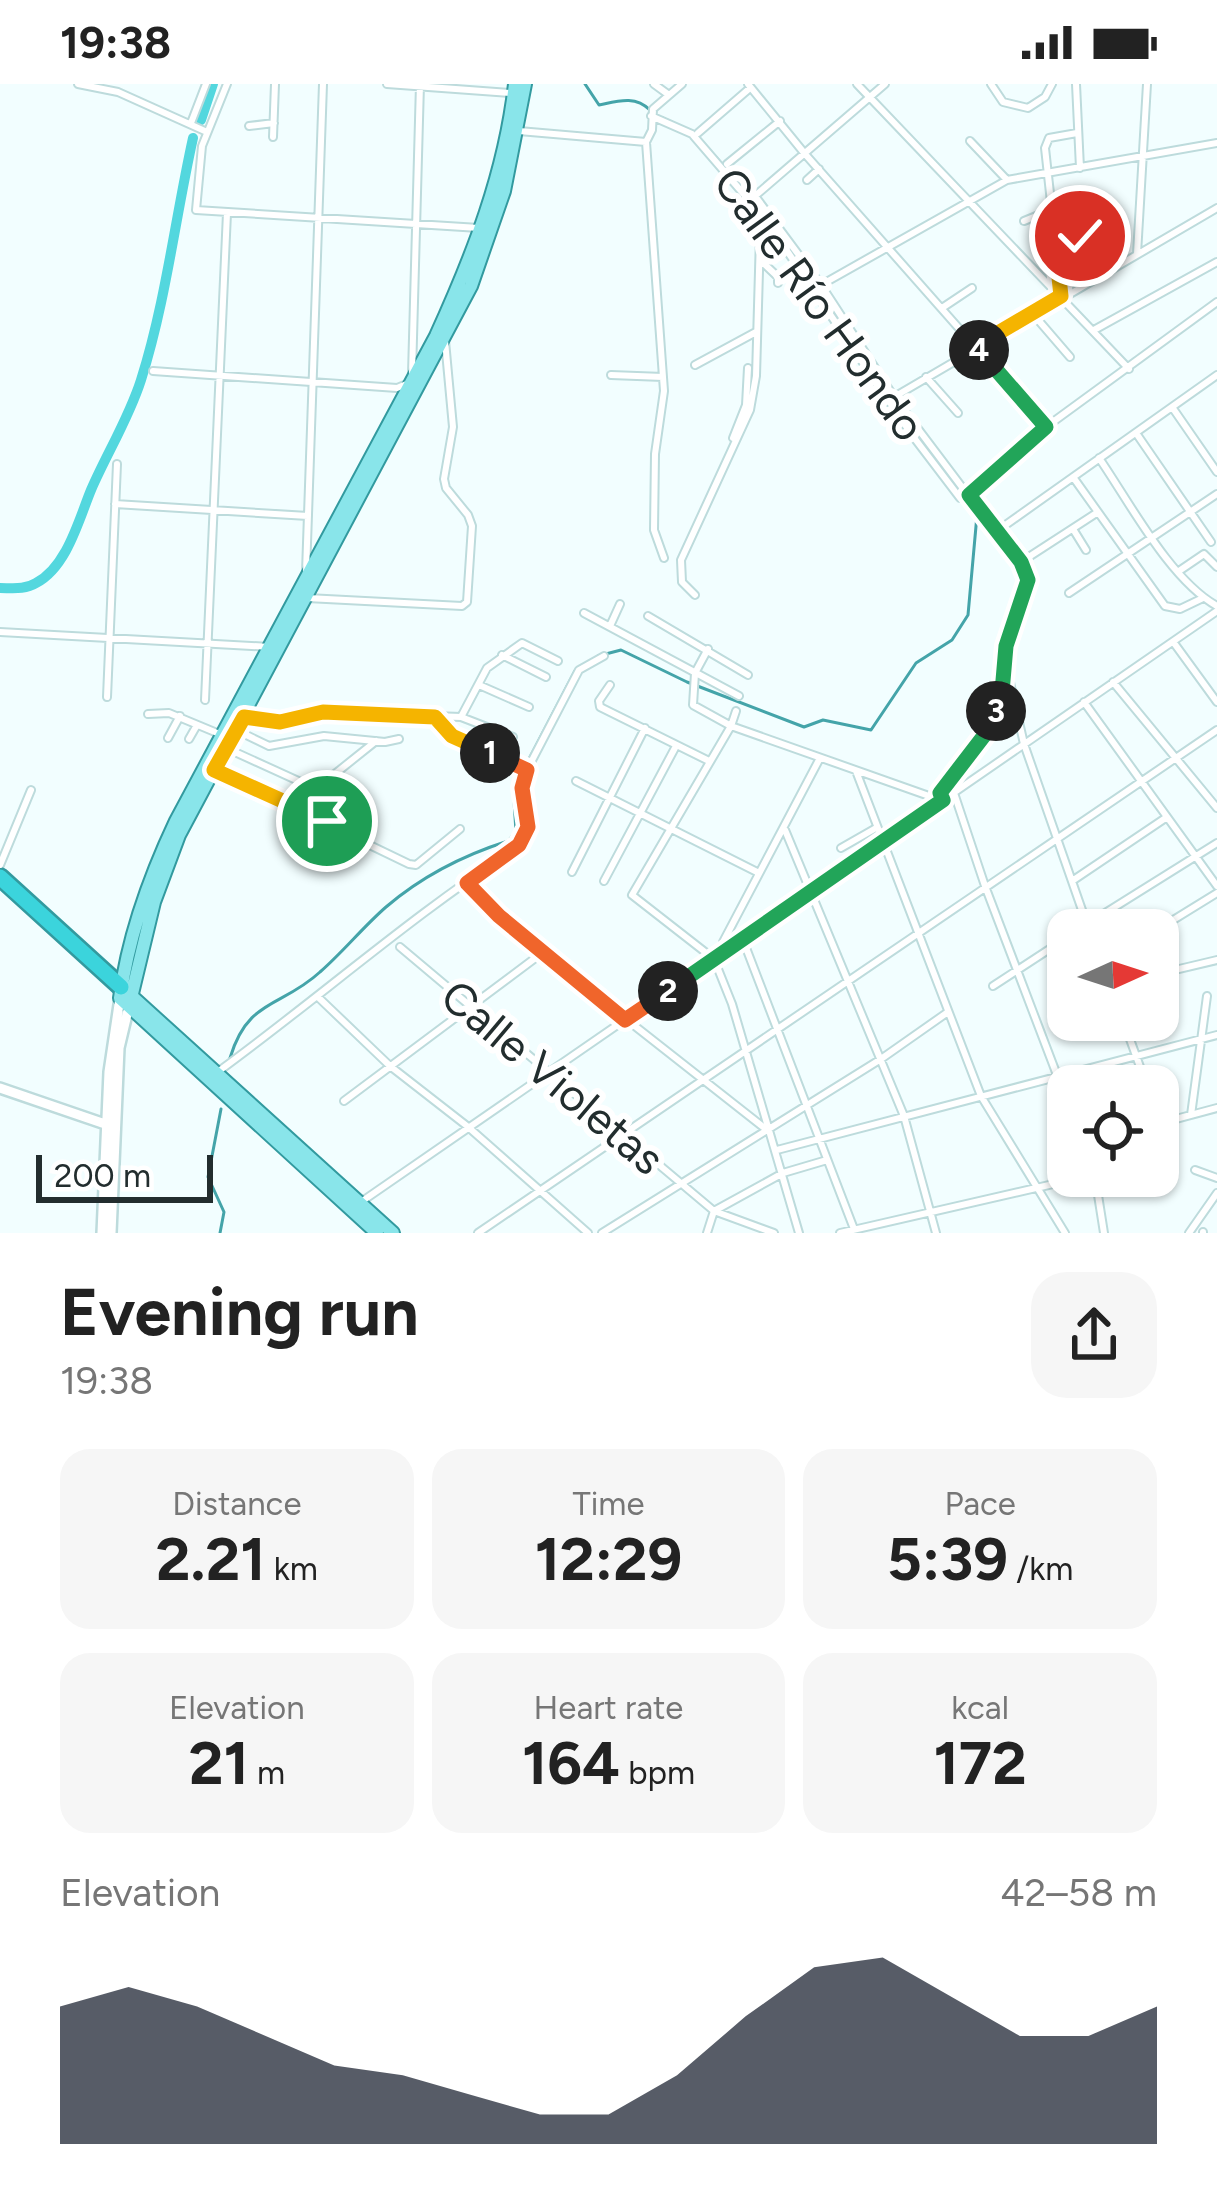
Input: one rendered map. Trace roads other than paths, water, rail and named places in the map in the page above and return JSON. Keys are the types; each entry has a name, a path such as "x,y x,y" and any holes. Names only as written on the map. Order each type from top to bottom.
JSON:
{"highway":[{"path":"0,877 125,996"},
{"path":"0,889 125,996"},
{"path":"97,965 112,968 131,959"}],"main road":[{"path":"131,959 172,854 273,649 307,598 409,408 417,378 445,341 491,231 519,130 518,87"},
{"path":"125,996 131,959 167,839 244,717 306,576 417,378 482,228 518,87"},
{"path":"125,996 218,1072 393,1233"},
{"path":"125,996 377,1233"}],"street":[{"path":"78,84 105,87 205,131"},
{"path":"193,124 206,84"},
{"path":"227,84 205,131 196,210 482,228"},
{"path":"273,137 275,84"},
{"path":"306,576 323,84"},
{"path":"388,84 518,87"},
{"path":"654,84 669,95"},
{"path":"652,130 652,113 682,84"},
{"path":"857,84 1129,369"},
{"path":"805,154 885,84"},
{"path":"991,84 1003,102 1028,108 1045,98 1052,84"},
{"path":"1076,84 1080,168"},
{"path":"1137,254 1148,84"},
{"path":"153,371 399,388 417,378 413,224 420,85"},
{"path":"698,133 750,86 1046,427"},
{"name":"Calle Río Hondo","path":"652,113 692,134 711,152 766,220 912,435 966,497"},
{"path":"661,121 646,142 664,377 653,518 664,558"},
{"path":"727,164 780,121"},
{"path":"249,126 274,123"},
{"path":"519,130 646,142"},
{"path":"1061,296 1047,142 1077,133"},
{"path":"970,141 1007,180"},
{"path":"821,285 1007,180 1217,143"},
{"name":"Calle Río Hondo","path":"805,154 754,196 966,497"},
{"path":"807,180 819,169"},
{"path":"894,397 1217,208"},
{"path":"1024,221 1052,210"},
{"path":"205,700 227,213"},
{"path":"695,595 682,582 681,560 750,410 761,228 766,220"},
{"path":"1055,240 1080,236"},
{"path":"760,260 778,277 778,283"},
{"path":"1092,331 1217,262"},
{"path":"942,308 972,288"},
{"path":"993,724 1006,646 1028,580 1021,562 966,497 1046,427 1217,302"},
{"path":"1033,314 1070,357"},
{"path":"695,365 756,332"},
{"path":"307,598 462,606 467,602 472,526 444,478 453,427 445,341"},
{"path":"734,438 752,377 748,368"},
{"path":"611,375 664,377"},
{"path":"997,531 1217,375"},
{"path":"926,377 958,413"},
{"path":"1172,407 1217,472"},
{"path":"1136,433 1211,542"},
{"path":"709,649 696,677 693,705 731,726 856,772 929,796 954,793 1217,609 1179,572 1099,458"},
{"path":"106,698 117,464"},
{"path":"1072,477 1165,606 1180,609 1203,598"},
{"path":"1069,593 1217,494"},
{"path":"115,504 308,516"},
{"path":"1021,562 1098,512"},
{"path":"1073,530 1086,550"},
{"path":"1179,572 1206,554 1217,568"},
{"path":"610,626 620,604"},
{"path":"584,613 739,696"},
{"path":"648,616 748,675"},
{"path":"0,632 273,649"},
{"path":"461,717 487,668 522,643 558,661"},
{"path":"1174,643 1217,702"},
{"path":"502,655 547,677"},
{"path":"218,1072 319,998 388,938 519,845 528,827 522,788 527,770 580,670 604,656"},
{"path":"1006,666 1024,744 1082,909"},
{"path":"1113,682 1217,808"},
{"path":"478,685 529,707"},
{"path":"610,685 600,706 709,761"},
{"path":"359,1203 933,806 1014,700"},
{"path":"1084,702 1217,889 1179,915"},
{"path":"718,957 632,895 736,711"},
{"path":"244,717 280,722 323,712 461,717 513,737"},
{"path":"148,713 180,716 316,789 376,741"},
{"path":"168,738 180,716"},
{"path":"435,717 452,736 527,770"},
{"path":"190,739 197,725"},
{"path":"572,872 645,728"},
{"path":"478,1233 1217,730"},
{"path":"228,738 269,746 324,736 399,739"},
{"path":"604,881 676,746"},
{"path":"799,1233 718,957 820,758"},
{"path":"214,770 410,864 416,865 460,829"},
{"path":"856,772 980,1096 1063,1232"},
{"path":"576,781 759,873"},
{"path":"0,866 31,790"},
{"path":"954,793 1053,1065"},
{"path":"929,796 933,806"},
{"path":"1072,880 1167,818"},
{"path":"841,848 876,827"},
{"path":"784,830 904,1116 937,1233"},
{"path":"1115,909 1217,843"},
{"path":"467,883 542,953 768,1130"},
{"path":"742,940 854,1229"},
{"name":"Calle Violetas","path":"400,947 714,1211 774,1233"},
{"path":"993,986 1047,951"},
{"path":"344,1101 542,953"},
{"path":"1179,969 1217,960"},
{"path":"107,1233 118,1032 125,996"},
{"path":"1191,1115 1207,996"},
{"path":"319,998 390,1066 467,1126 588,1233"},
{"path":"602,1233 948,1012"},
{"path":"1107,1065 1217,1035"},
{"path":"1131,1041 1140,1065"},
{"path":"776,1150 1047,1081"},
{"path":"0,1088 112,1125"},
{"path":"1179,1116 1217,1108"},
{"path":"707,1233 714,1211 783,1173 827,1160"},
{"path":"1189,1233 1217,1191 1215,1178 1195,1170"},
{"path":"840,1233 1047,1185"},
{"path":"1097,1197 1105,1233"}],"waterway":[{"path":"201,120 213,84"},
{"path":"585,84 599,105 632,101 650,110"},
{"path":"663,118 687,129"},
{"path":"0,588 32,585 56,566 130,408 157,320 193,138"},
{"path":"699,138 756,203"},
{"path":"598,656 621,650 687,682 804,727 823,720 871,730 916,663 952,640 968,615 977,515 793,255"},
{"path":"526,765 575,671"},
{"path":"230,1058 237,1039 256,1014 306,984 399,896 444,868 508,841 516,832 514,801 522,774"},
{"path":"220,1233 224,1212 208,1177 221,1109"}]}
